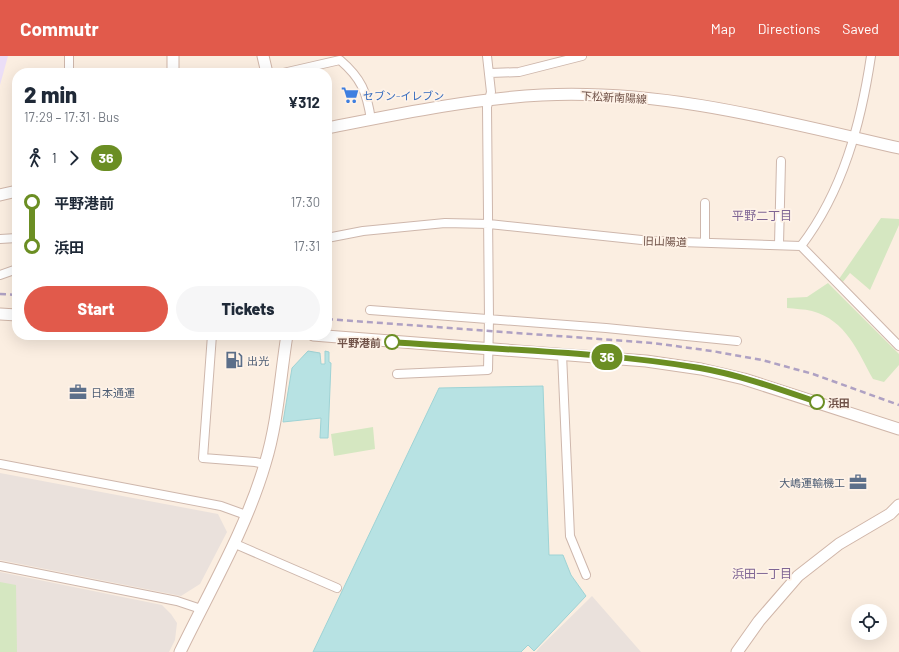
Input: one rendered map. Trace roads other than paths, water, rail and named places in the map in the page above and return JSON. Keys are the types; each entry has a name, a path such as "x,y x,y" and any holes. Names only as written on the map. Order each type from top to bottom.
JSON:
{"main road":[{"path":"173,68 174,56"},
{"path":"263,56 266,68"},
{"name":"下松新南陽線","path":"332,127 489,100 542,95 572,95 665,100 743,113 899,148"},
{"path":"0,195 12,193"},
{"path":"0,314 12,315"},
{"path":"332,337 646,360 701,368 744,378 899,429"},
{"path":"180,652 246,515 265,464 273,428 286,340"},
{"path":"737,652 759,621 798,576 839,544 890,514 899,505"}],"street":[{"path":"68,68 69,56"},
{"path":"398,374 488,370 488,107 491,92 487,56"},
{"path":"490,73 519,72 582,56"},
{"path":"871,56 854,138 847,161 828,206 801,246 899,346"},
{"path":"304,68 340,60 352,71 363,86 371,120"},
{"path":"779,244 781,161"},
{"path":"705,203 705,242"},
{"name":"旧山陽道","path":"332,237 401,226 445,223 489,224 651,241 779,244 801,246"},
{"path":"0,239 12,238"},
{"path":"0,275 12,271"},
{"path":"370,310 606,328 738,341"},
{"path":"212,340 203,458 265,464"},
{"path":"562,354 570,536 586,575"},
{"path":"0,464 221,506 246,515"},
{"path":"233,543 337,588"},
{"path":"0,566 177,601 201,608"}],"water":[{"path":"308,351 320,353 321,364 325,364 325,351 329,352 329,362 331,363 328,438 320,438 321,418 283,422 292,368"},
{"path":"543,386 549,555 563,555 571,575 586,596 534,651 528,645 521,652 313,652 439,388"}],"railway":[{"path":"0,294 12,295"},
{"path":"332,319 653,343 712,351 762,360 813,374 899,405"}],"place":[{"name":"セブン-イレブン","path":"350,95"},
{"name":"平野港前","path":"392,342"},
{"name":"出光","path":"234,360"},
{"name":"日本通運","path":"78,392"},
{"name":"浜田","path":"817,402"},
{"name":"大嶋運輸機工","path":"858,482"}],"district":[{"name":"平野二丁目","path":"762,215"},
{"name":"浜田一丁目","path":"762,573"}]}
